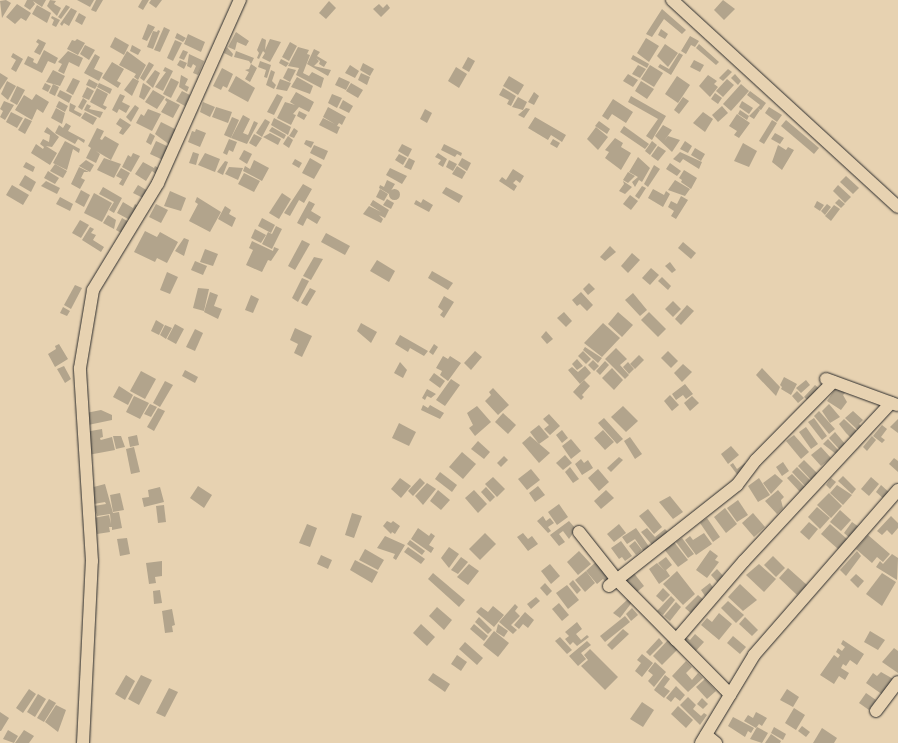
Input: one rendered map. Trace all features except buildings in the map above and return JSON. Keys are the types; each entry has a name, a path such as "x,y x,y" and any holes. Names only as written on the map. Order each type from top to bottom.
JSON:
{"street":[{"path":"83,743 92,561 80,368 93,290 158,183 228,30 240,0"},
{"path":"672,0 898,207"},
{"path":"613,583 737,485 756,460 829,380 894,404 744,561 676,640"},
{"path":"716,743 703,739 754,655 898,490"},
{"path":"579,532 613,583 676,640 730,694"},
{"path":"876,711 898,682"}]}
